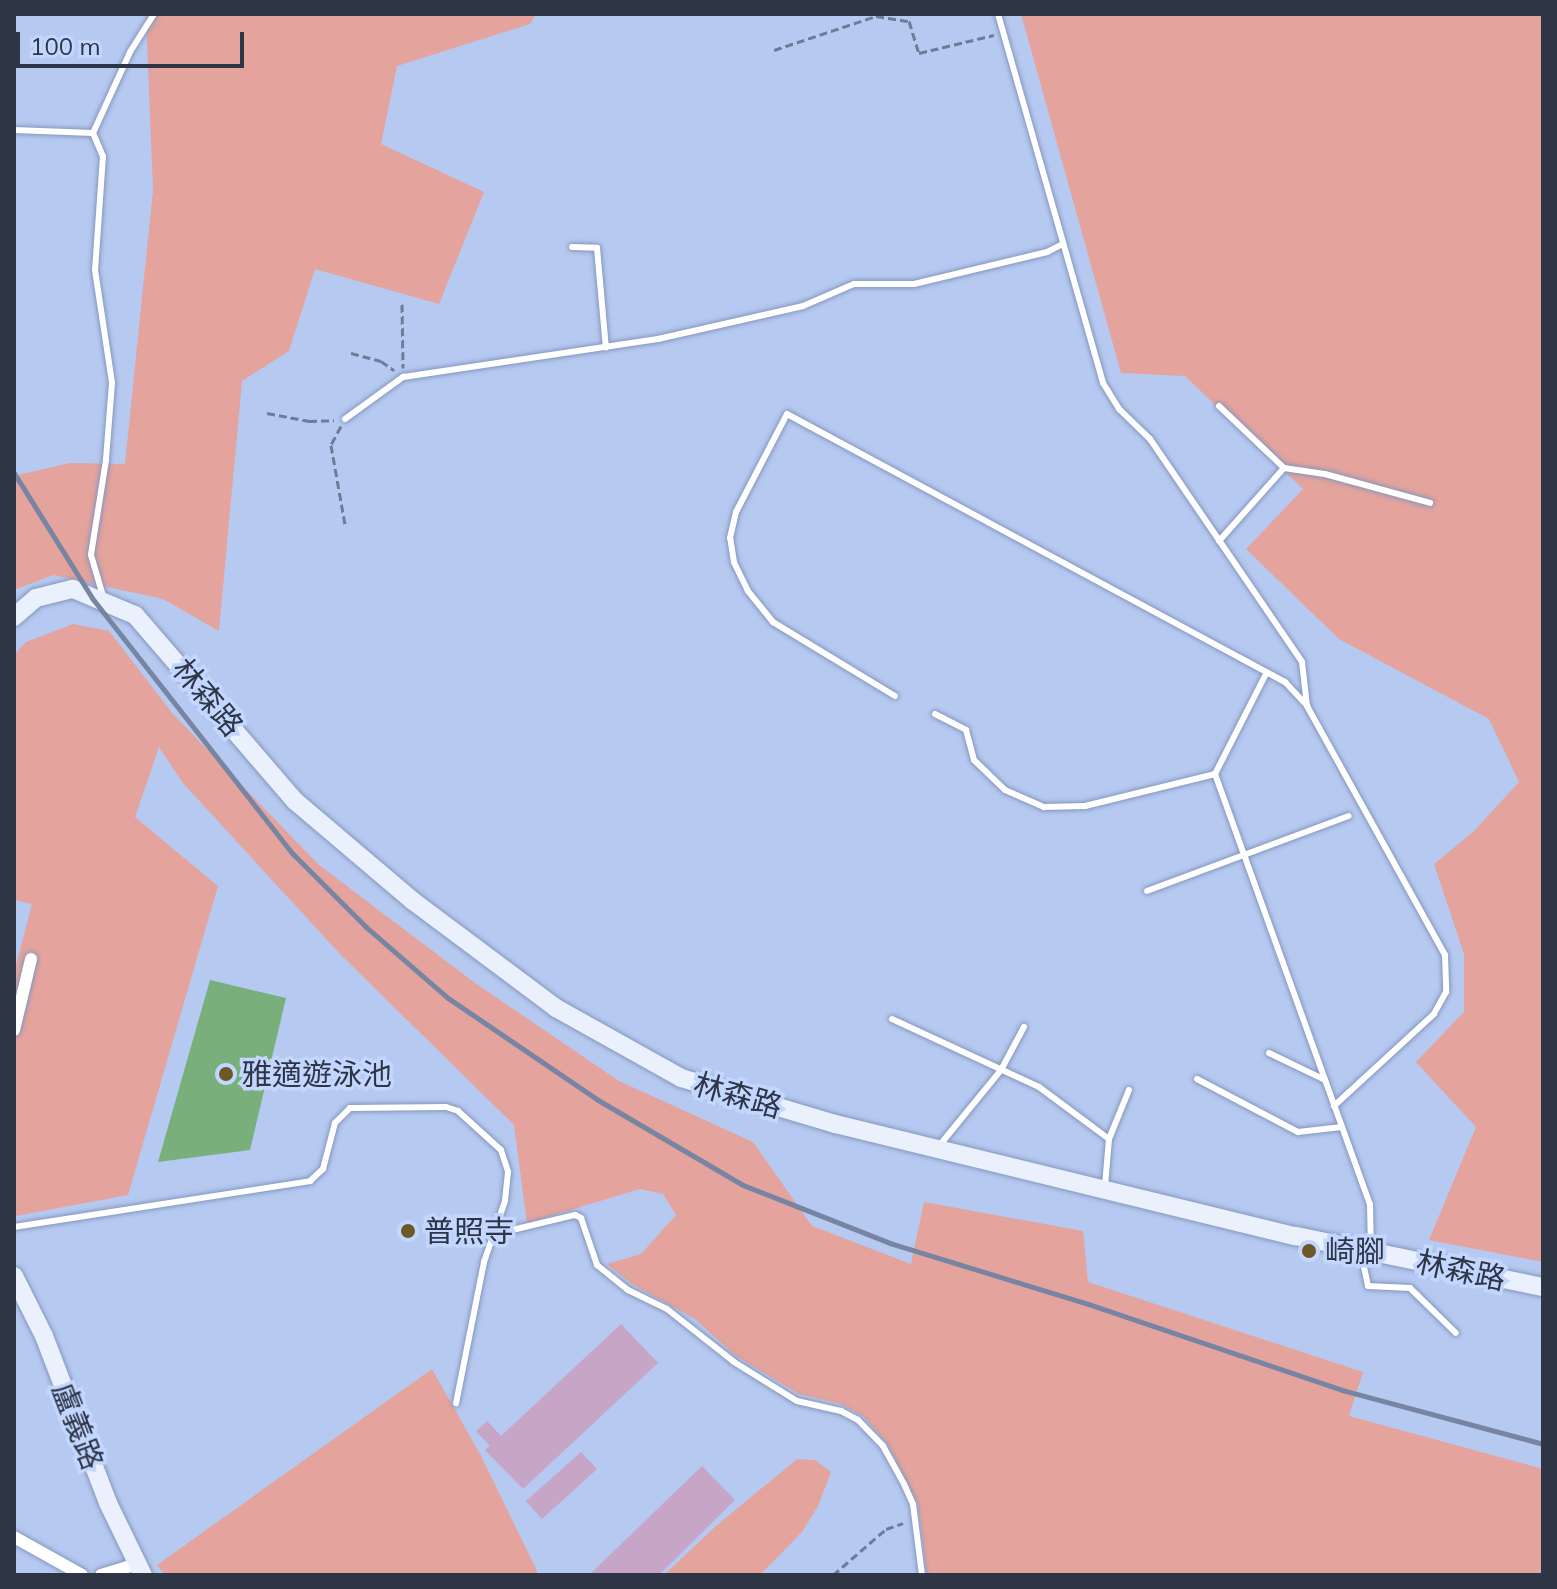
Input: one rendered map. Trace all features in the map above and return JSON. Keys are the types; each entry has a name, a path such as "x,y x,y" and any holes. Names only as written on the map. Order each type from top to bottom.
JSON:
{"main road":[{"name":"林森路","path":"14,617 36,598 73,589 135,615 295,801 413,901 556,1008 681,1078 835,1124 1371,1251 1543,1287"},
{"name":"盧義路","path":"14,1276 44,1336 108,1503 139,1570"}],"street":[{"path":"14,1030 31,959"},
{"path":"14,1537 82,1575"},
{"path":"101,1575 139,1570"}],"lane":[{"path":"99,601 91,555 106,460 112,383 95,270 103,156 93,133 130,52 154,14"},
{"path":"998,14 1103,383 1119,409 1150,439 1302,662 1307,706"},
{"path":"14,130 93,133"},
{"path":"345,419 403,377 606,348 803,306 854,284 914,284 1047,252 1063,244"},
{"path":"572,247 597,248 606,348"},
{"path":"1219,406 1284,468 1325,474 1430,503"},
{"path":"895,696 773,622 748,591 734,562 730,538 736,512 787,414 1285,682 1307,706 1445,955 1446,992 1434,1014 1334,1106"},
{"path":"1219,541 1284,468"},
{"path":"1267,672 1215,774 1370,1204 1371,1251 1364,1267 1368,1286 1410,1288 1456,1333"},
{"path":"935,714 966,730 974,760 1005,790 1044,807 1085,806 1215,774"},
{"path":"1147,891 1349,816"},
{"path":"892,1019 1039,1087 1109,1139"},
{"path":"937,1148 1001,1070 1024,1027"},
{"path":"1269,1053 1325,1080"},
{"path":"1197,1079 1298,1132 1342,1127"},
{"path":"1104,1189 1109,1139 1129,1090"},
{"path":"14,1227 310,1181 323,1169 335,1123 350,1108 446,1107 470,1121 501,1150 506,1160 505,1201 484,1262 456,1403"},
{"path":"499,1219 512,1230 569,1215 581,1218 597,1265 628,1290 678,1317 734,1362 797,1401 841,1411 858,1420 883,1446 904,1484 914,1521 922,1575"}],"path":[{"path":"774,50 876,16 909,21 919,53 1003,33"},
{"path":"402,304 403,377"},
{"path":"351,353 381,361 403,377"},
{"path":"267,413 309,421 345,419"},
{"path":"345,419 331,445 345,524"},
{"path":"833,1575 886,1529 914,1521"}],"shaded area":[{"path":"146,14 536,14 530,24 397,66 381,144 484,192 439,304 315,269 289,351 242,381 219,631 163,599 53,575 14,590 14,476 70,463 125,464 153,190"},
{"path":"1021,14 1543,14 1543,1262 1429,1240 1476,1127 1416,1062 1464,1012 1464,954 1434,864 1474,831 1519,782 1489,719 1339,639 1246,549 1303,489 1185,376 1121,373"},
{"path":"73,624 109,631 173,714 319,865 475,983 619,1081 753,1142 812,1226 911,1264 924,1202 1083,1231 1088,1282 1363,1372 1349,1416 1543,1469 1543,1575 927,1575 918,1504 888,1445 863,1416 841,1404 799,1394 736,1356 695,1319 632,1284 607,1264 641,1254 676,1215 663,1194 640,1189 527,1223 514,1125 340,954 182,782 159,747 135,817 218,886 128,1195 16,1216 14,973 32,904 14,900 14,655 26,642"},
{"name":"雅適遊泳池","path":"210,980 286,998 250,1150 158,1162"},
{"path":"432,1369 481,1456 539,1575 165,1575 157,1565"},
{"path":"797,1459 815,1460 831,1472 818,1506 802,1532 760,1575 664,1575 716,1526"}],"building":[{"path":"621,1324 658,1363 523,1489 485,1450 490,1446 476,1431 487,1421 501,1436"},
{"path":"581,1452 597,1469 542,1519 526,1501"},
{"path":"702,1466 735,1500 659,1575 589,1575"}],"railway":[{"path":"14,473 92,598 293,854 366,927 448,998 598,1100 743,1185 890,1243 1088,1304 1342,1390 1543,1444"}],"place":[{"name":"雅適遊泳池","path":"226,1074"},
{"name":"普照寺","path":"408,1231"},
{"name":"崎腳","path":"1309,1251"}]}
